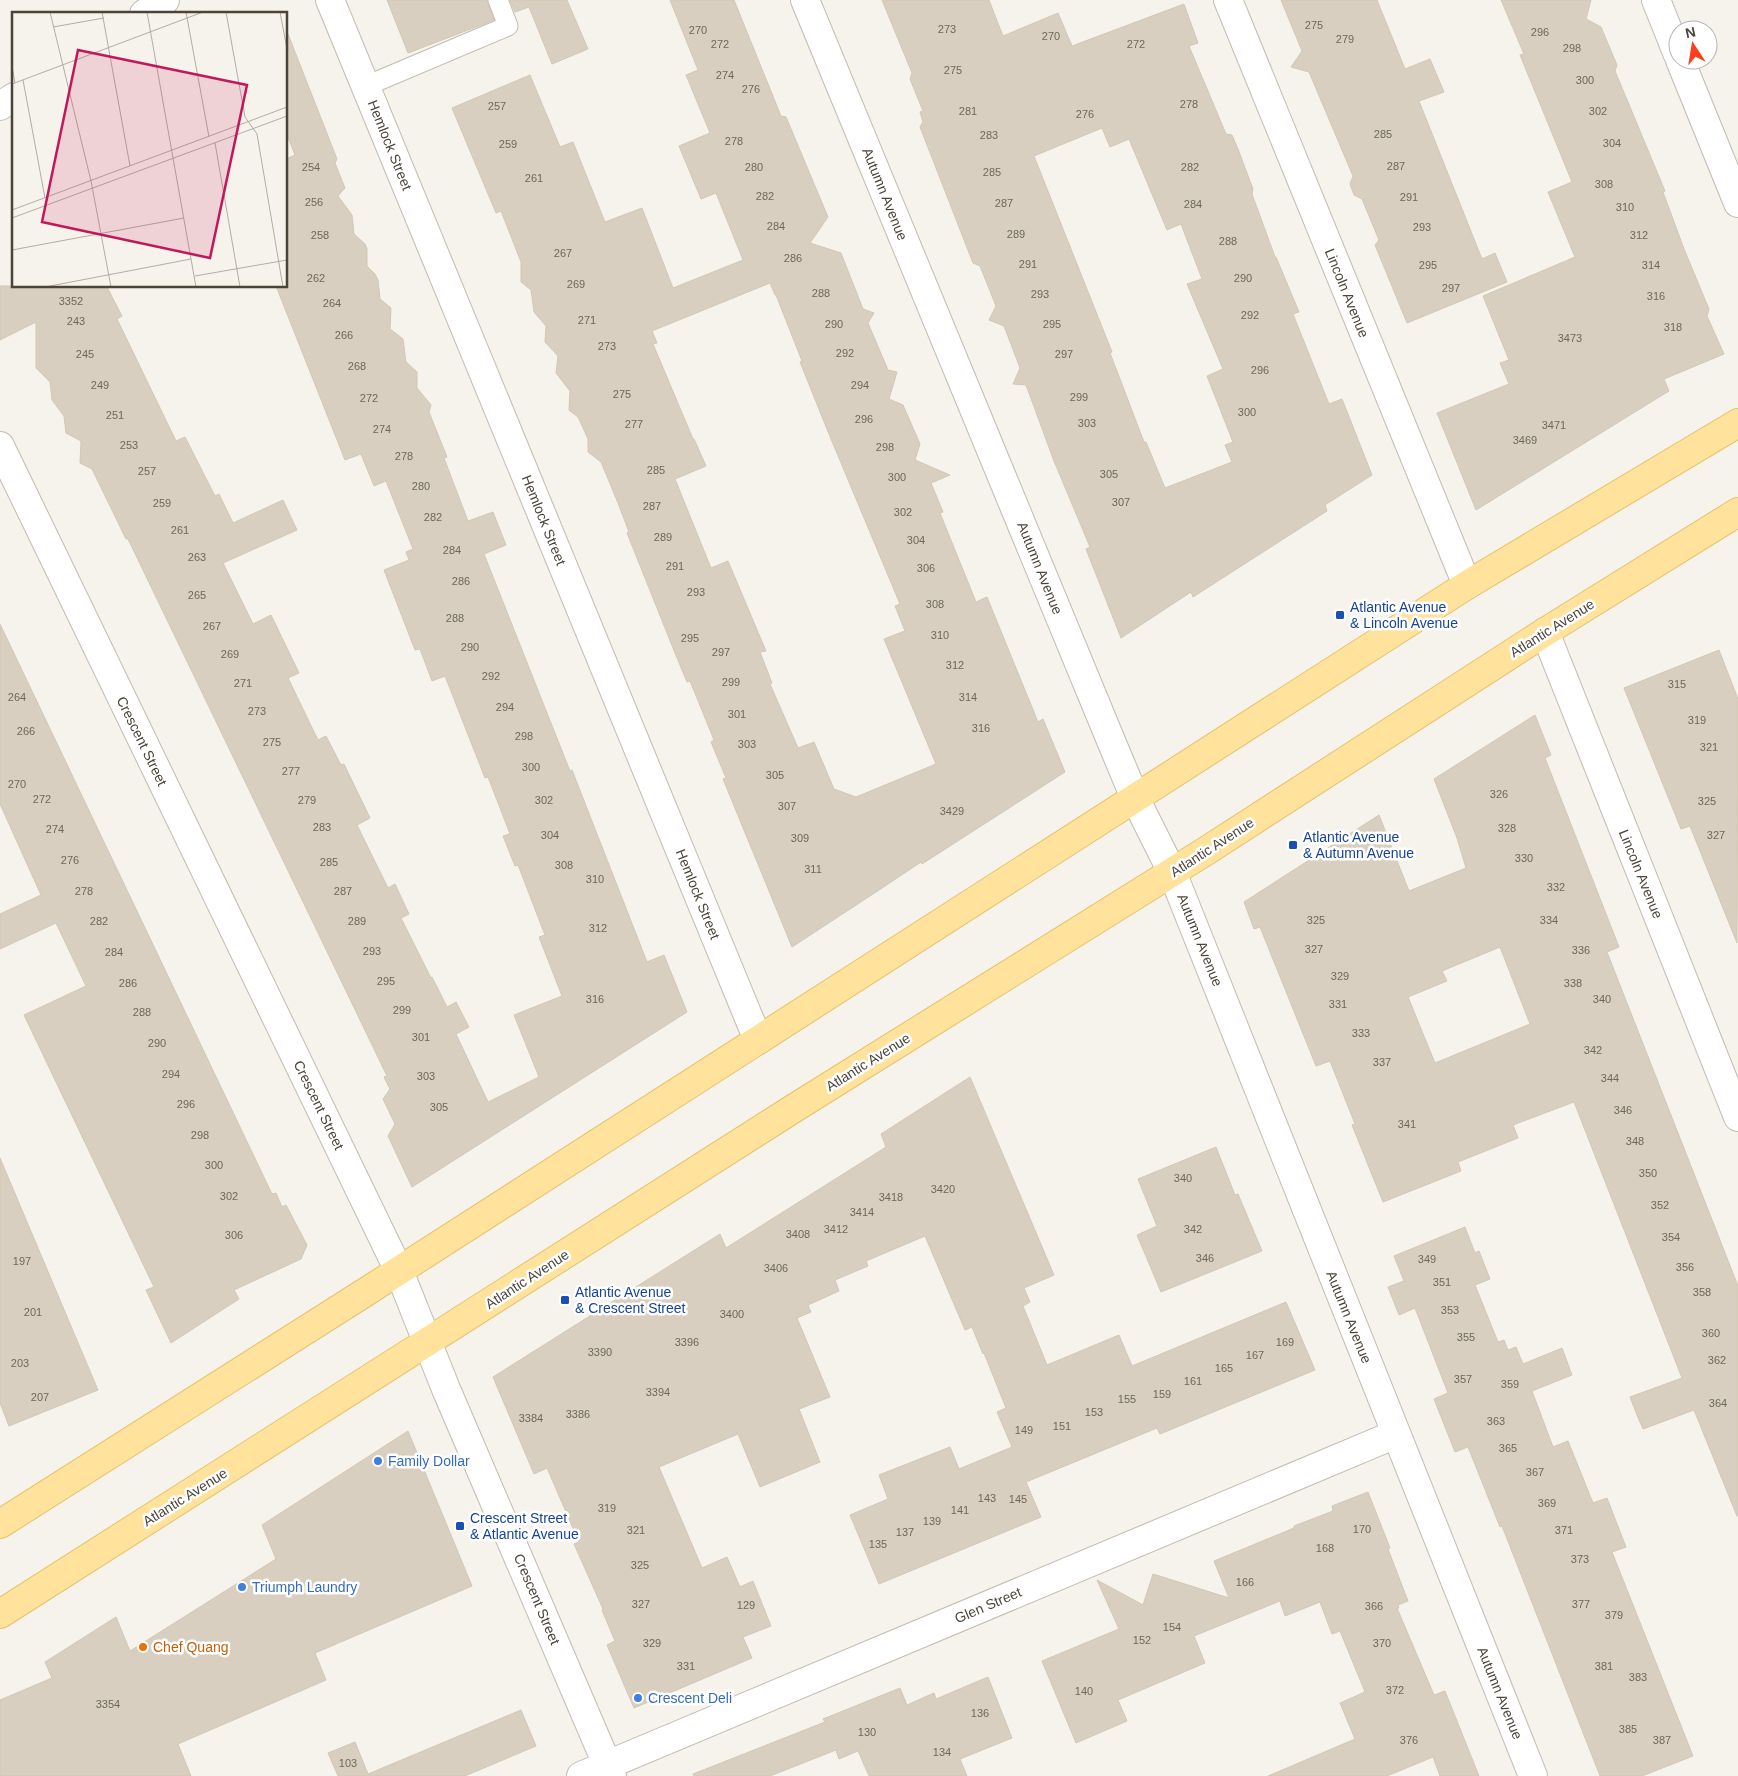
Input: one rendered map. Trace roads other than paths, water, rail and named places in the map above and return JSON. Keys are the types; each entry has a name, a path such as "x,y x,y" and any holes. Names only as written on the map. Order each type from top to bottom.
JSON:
{"main road":[{"path":"0,1524 399,1271 1467,585 1738,423"},
{"name":"Atlantic Avenue","path":"0,1614 796,1107 1172,872 1545,632 1738,512"}],"street":[{"path":"147,12 165,0"},
{"name":"Hemlock Street","path":"330,0 758,1040"},
{"name":"Autumn Avenue","path":"805,0 1135,798 1172,872 1533,1776"},
{"name":"Lincoln Avenue","path":"1228,0 1467,585"},
{"path":"1656,0 1668,30"},
{"path":"1684,70 1738,203"},
{"path":"0,106 12,98"},
{"name":"Crescent Street","path":"0,446 399,1271 446,1389 609,1771"},
{"name":"Lincoln Avenue","path":"1545,632 1738,1117"},
{"name":"Glen Street","path":"581,1776 609,1771 1396,1434"}],"lane":[{"path":"366,86 508,26 498,0"}],"place":[{"name":"Atlantic Avenue & Lincoln Avenue","path":"1340,615"},
{"name":"Atlantic Avenue & Autumn Avenue","path":"1293,845"},
{"name":"Atlantic Avenue & Crescent Street","path":"565,1300"},
{"name":"Family Dollar","path":"378,1461"},
{"name":"Crescent Street & Atlantic Avenue","path":"460,1526"},
{"name":"Triumph Laundry","path":"242,1587"},
{"name":"Chef Quang","path":"143,1647"},
{"name":"Crescent Deli","path":"638,1698"}]}
